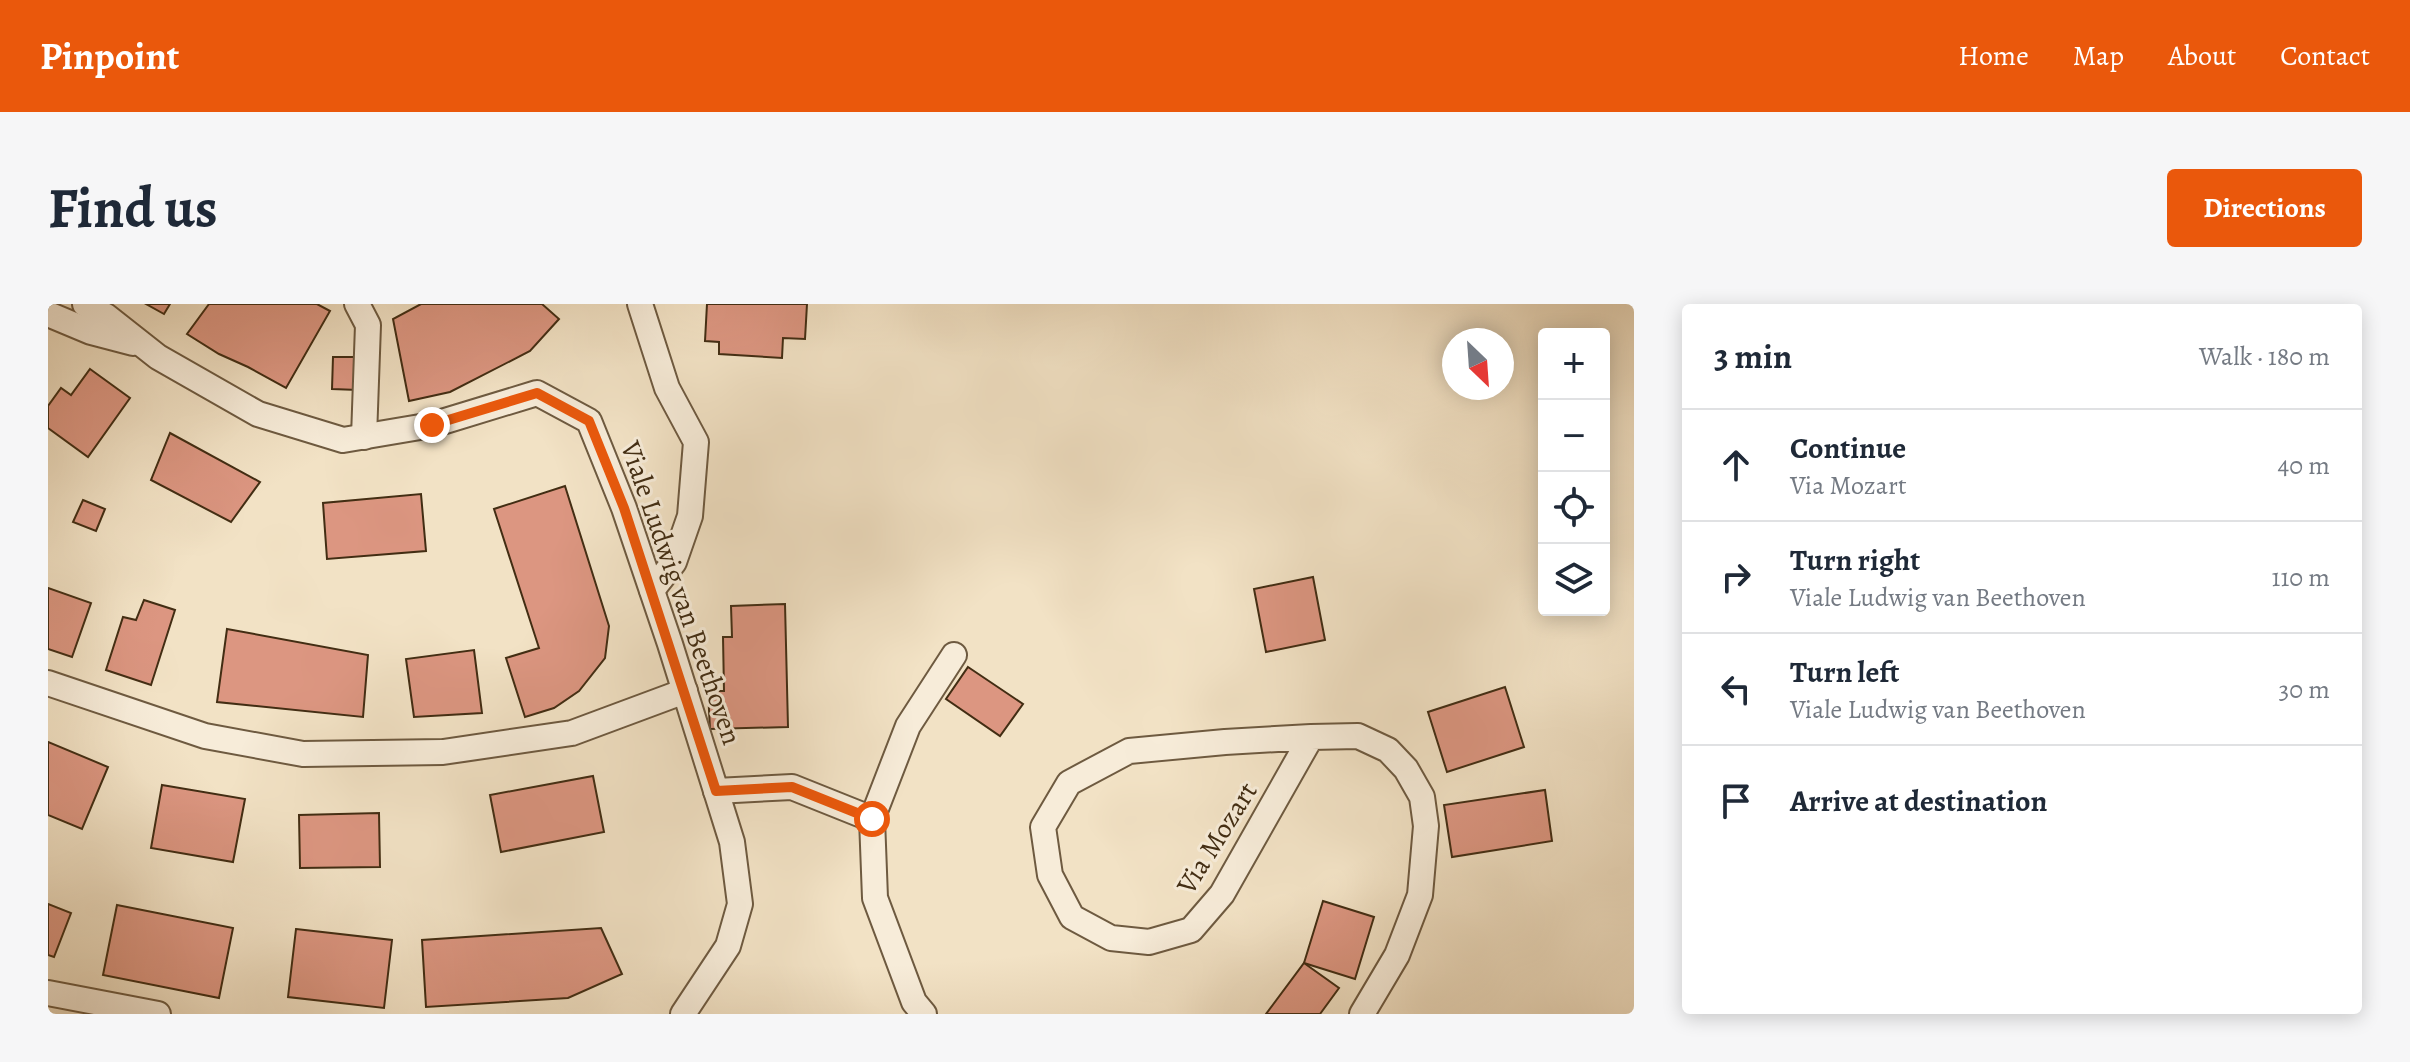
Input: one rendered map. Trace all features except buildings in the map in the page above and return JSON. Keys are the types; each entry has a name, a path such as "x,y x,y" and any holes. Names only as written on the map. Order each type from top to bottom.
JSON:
{"street":[{"name":"Viale Ludwig van Beethoven","path":"85,304 106,316 139,344 258,414 343,440 432,425 537,393 589,421 624,508 652,590 732,842 740,904 728,946 683,1014"},
{"path":"357,304 368,325 364,437"},
{"path":"640,304 667,388 696,442 690,516 674,562 652,590"},
{"name":"Viale Ludwig van Beethoven","path":"48,314 91,332 139,344"},
{"path":"924,1014 914,1002 875,898 872,819 908,726 954,655"},
{"path":"48,683 205,736 303,754 443,752 572,733 685,691"},
{"name":"Via Mozart","path":"1311,737 1222,894 1191,930 1149,942 1111,938 1072,917 1050,875 1043,827 1069,783 1129,751 1311,737 1358,736 1388,750 1406,769 1422,797 1426,826 1420,895 1397,955 1362,1014"},
{"path":"716,791 792,787 872,819"},
{"path":"48,993 158,1014"}],"route":[{"path":"432,425 537,393 589,421 624,508 716,791 792,787 872,819"}]}
